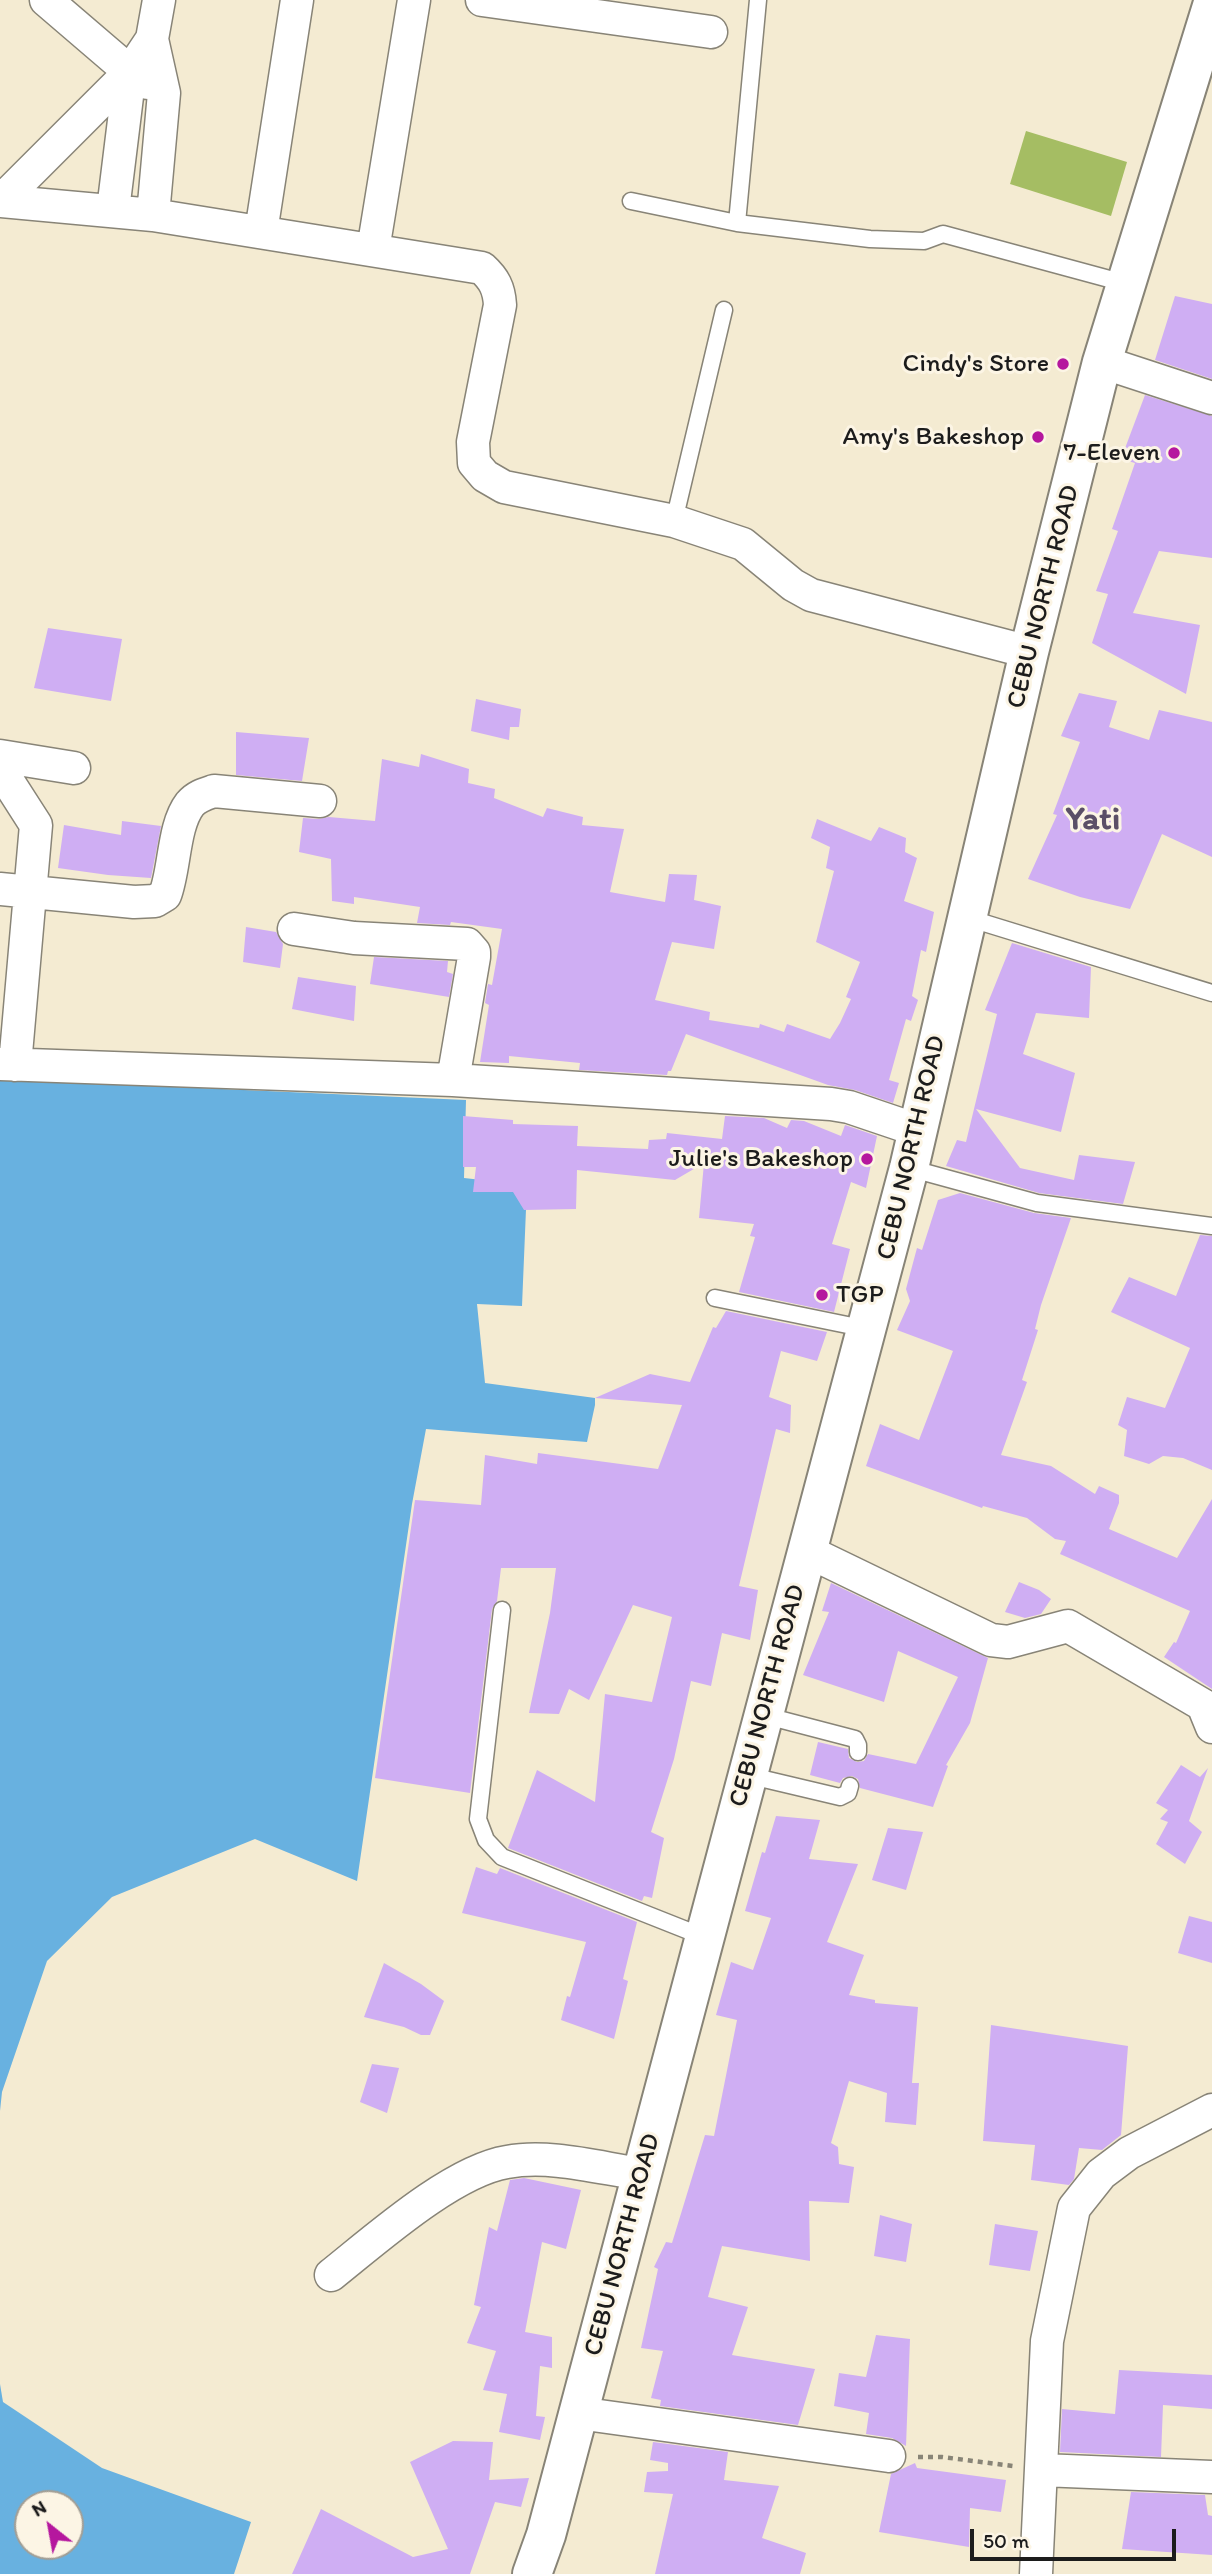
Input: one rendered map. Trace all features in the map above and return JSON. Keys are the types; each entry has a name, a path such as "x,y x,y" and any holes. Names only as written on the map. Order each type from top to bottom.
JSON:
{"main road":[{"name":"CEBU NORTH ROAD","path":"533,2574 546,2535 909,1168 1029,652 1102,362 1212,6"}],"street":[{"path":"46,0 130,72 164,93"},
{"path":"153,215 164,93 152,39 159,0"},
{"path":"261,232 297,0"},
{"path":"373,250 414,0"},
{"path":"482,0 712,32"},
{"path":"0,201 130,72 152,39"},
{"path":"113,210 130,72"},
{"path":"0,201 153,215 482,268 493,278 500,293 500,305 473,442 474,463 485,476 504,486 674,522 743,544 785,579 811,595 1029,652"},
{"path":"1102,362 1212,398"},
{"path":"0,756 74,768"},
{"path":"0,769 36,825 15,891 7,1064 453,1080 831,1104 849,1107 916,1130"},
{"path":"15,891 134,902 155,901 165,895 183,822 190,805 200,795 214,791 320,801"},
{"path":"294,929 354,938 467,944 471,947 474,957 453,1080"},
{"path":"807,1551 991,1640 1008,1642 1068,1626 1203,1705 1212,1727"},
{"path":"1035,2574 1047,2341 1074,2208 1101,2174 1129,2153 1212,2110"},
{"path":"331,2274 397,2223 479,2170 508,2162 558,2161 641,2174"},
{"path":"578,2413 889,2456"},
{"path":"1042,2470 1212,2477"}],"lane":[{"path":"737,223 758,0"},
{"path":"631,201 737,223 870,239 924,241 943,233 1125,283"},
{"path":"674,522 724,310"},
{"path":"968,918 1212,993"},
{"path":"909,1168 1037,1203 1212,1226"},
{"path":"715,1298 867,1329"},
{"path":"502,1610 478,1819 486,1840 502,1857 704,1937"},
{"path":"763,1715 855,1739 858,1752"},
{"path":"747,1775 840,1797 848,1793 850,1786"}],"path":[{"path":"889,2456 986,2461 1042,2470"}],"green space":[{"path":"1026,131 1127,162 1111,216 1010,184"}],"water":[{"path":"0,1079 466,1100 464,1178 527,1185 522,1306 477,1304 485,1383 595,1398 595,1405 587,1442 426,1429 412,1504 357,1881 255,1839 112,1897 47,1961 2,2092 0,2111"},
{"path":"0,2384 3,2402 102,2468 251,2522 234,2574 0,2574"}],"building":[{"path":"1175,296 1212,304 1212,379 1155,360"},
{"path":"1145,395 1212,416 1212,558 1159,551 1133,613 1200,625 1186,694 1092,643 1108,594 1096,591 1118,531 1112,529 1135,463 1121,459"},
{"path":"48,628 122,639 111,701 34,688"},
{"path":"1079,693 1117,701 1109,727 1149,740 1159,710 1212,722 1212,857 1162,834 1130,909 1080,897 1028,879 1057,815 1053,814 1080,742 1061,736"},
{"path":"476,699 521,709 519,727 510,727 509,740 471,731"},
{"path":"236,732 309,738 302,781 236,775"},
{"path":"421,754 469,769 468,783 495,789 494,798 543,817 547,808 583,817 582,825 624,829 610,892 665,902 669,874 697,875 694,900 721,906 714,949 672,942 655,1000 710,1012 709,1020 759,1028 760,1024 784,1032 787,1024 830,1039 851,999 846,997 860,962 816,942 834,871 826,868 830,847 811,838 817,819 871,841 879,827 906,838 905,852 917,858 904,901 934,912 926,952 921,950 912,996 918,1000 911,1021 906,1019 889,1080 899,1083 893,1103 855,1090 828,1085 686,1034 667,1075 579,1070 580,1063 509,1056 509,1063 480,1062 489,1005 485,1003 488,984 492,985 502,929 451,922 450,925 417,923 420,907 354,897 354,904 332,901 331,859 299,852 303,818 375,821 382,759 419,767"},
{"path":"122,821 161,826 151,878 58,868 64,825 121,835"},
{"path":"246,927 276,932 283,944 280,968 243,962"},
{"path":"1012,943 1091,967 1089,1018 1036,1013 1023,1054 1075,1073 1061,1132 976,1109 1020,1168 1074,1180 1079,1155 1135,1162 1123,1204 1039,1193 946,1166 957,1140 966,1142 997,1014 985,1010"},
{"path":"374,957 448,961 447,972 453,974 449,997 370,984"},
{"path":"298,977 356,986 354,1021 292,1009"},
{"path":"463,1116 513,1120 513,1124 578,1126 577,1146 648,1149 649,1140 666,1139 667,1133 722,1139 725,1116 764,1118 787,1128 791,1120 804,1121 841,1136 845,1125 877,1136 866,1188 851,1182 832,1244 850,1249 834,1312 739,1292 755,1237 750,1236 754,1224 699,1218 704,1163 675,1180 577,1170 576,1209 524,1210 513,1192 473,1192 476,1167 463,1167"},
{"path":"960,1193 1034,1213 1071,1218 1041,1305 1035,1329 1038,1330 1022,1380 1027,1382 1001,1455 1051,1466 1095,1494 1099,1486 1119,1495 1119,1503 1109,1529 1177,1558 1212,1499 1212,1689 1164,1657 1174,1642 1176,1643 1190,1611 1060,1554 1066,1541 1055,1539 1027,1518 983,1506 982,1508 866,1466 880,1424 919,1440 953,1351 897,1330 910,1301 906,1289 917,1248 922,1250 938,1200"},
{"path":"1200,1235 1212,1236 1212,1470 1183,1458 1163,1456 1149,1464 1124,1456 1127,1430 1118,1425 1127,1397 1165,1408 1190,1348 1111,1312 1129,1277 1176,1296"},
{"path":"726,1311 827,1332 817,1361 781,1351 769,1397 791,1405 790,1433 776,1429 739,1586 758,1590 750,1640 722,1633 711,1686 691,1681 674,1759 651,1832 664,1838 652,1898 644,1896 642,1901 508,1848 537,1770 595,1802 605,1694 652,1702 672,1617 633,1605 589,1700 569,1689 559,1714 529,1713 550,1613 556,1568 501,1568 497,1601 492,1609 470,1793 375,1778 415,1500 481,1505 485,1455 537,1464 538,1453 658,1469 682,1405 595,1398 650,1374 690,1382 713,1327 716,1328"},
{"path":"1019,1582 1039,1590 1051,1599 1041,1614 1025,1618 1005,1612"},
{"path":"831,1583 988,1658 970,1723 946,1765 948,1766 933,1807 860,1788 858,1779 852,1776 843,1778 840,1783 810,1775 818,1742 848,1749 849,1758 857,1762 864,1761 868,1754 916,1764 958,1677 898,1651 884,1702 803,1675 829,1612 822,1611"},
{"path":"1181,1765 1200,1777 1208,1768 1189,1821 1202,1832 1185,1864 1156,1844 1168,1822 1160,1819 1168,1810 1156,1803"},
{"path":"776,1816 820,1820 809,1859 858,1864 827,1942 864,1955 849,1995 875,2000 875,2003 918,2007 912,2083 919,2083 916,2125 885,2122 887,2093 849,2081 831,2143 838,2147 839,2164 854,2167 849,2203 809,2201 810,2261 722,2246 708,2297 748,2307 732,2355 815,2369 798,2425 660,2406 661,2400 651,2398 663,2351 641,2348 658,2269 654,2267 666,2242 672,2243 705,2135 714,2136 737,2020 716,2015 731,1962 753,1970 771,1918 745,1911 762,1852 765,1853"},
{"path":"888,1828 923,1832 906,1890 872,1880"},
{"path":"476,1867 497,1874 500,1868 637,1922 623,1979 628,1981 614,2039 561,2020 586,1942 462,1913"},
{"path":"1189,1916 1212,1922 1212,1963 1178,1953"},
{"path":"384,1963 444,2001 430,2035 421,2035 404,2027 364,2017"},
{"path":"991,2025 1128,2046 1121,2135 1102,2150 1079,2148 1074,2179 1069,2185 1031,2180 1035,2145 983,2141"},
{"path":"372,2064 399,2068 387,2113 360,2102"},
{"path":"524,2178 581,2190 566,2249 542,2242 525,2332 552,2337 552,2368 540,2366 536,2416 545,2417 540,2440 499,2432 507,2394 483,2390 496,2351 467,2343 481,2307 474,2305 489,2227 497,2231 510,2180"},
{"path":"880,2215 912,2224 906,2262 874,2256"},
{"path":"995,2224 1038,2231 1030,2271 989,2265"},
{"path":"876,2335 910,2339 906,2446 892,2438 866,2434 869,2413 834,2406 839,2373 866,2377"},
{"path":"1119,2370 1212,2375 1212,2409 1163,2405 1161,2457 1060,2452 1062,2409 1115,2414"},
{"path":"453,2441 493,2442 489,2480 529,2478 521,2507 495,2502 470,2574 292,2574 321,2509 413,2557 448,2549 410,2462"},
{"path":"653,2442 728,2452 724,2480 779,2486 762,2538 806,2553 800,2574 655,2574 673,2494 644,2492 647,2472 668,2471 668,2463 650,2460"},
{"path":"915,2463 917,2468 1006,2480 1001,2512 970,2508 969,2547 879,2532 891,2474"},
{"path":"1131,2492 1205,2495 1208,2515 1212,2516 1212,2555 1122,2549"}],"place":[{"name":"Cindy's Store","path":"1063,364"},
{"name":"Amy's Bakeshop","path":"1038,437"},
{"name":"7-Eleven","path":"1174,453"},
{"name":"Julie's Bakeshop","path":"867,1159"},
{"name":"TGP","path":"822,1295"}],"district":[{"name":"Yati","path":"1093,821"}]}
